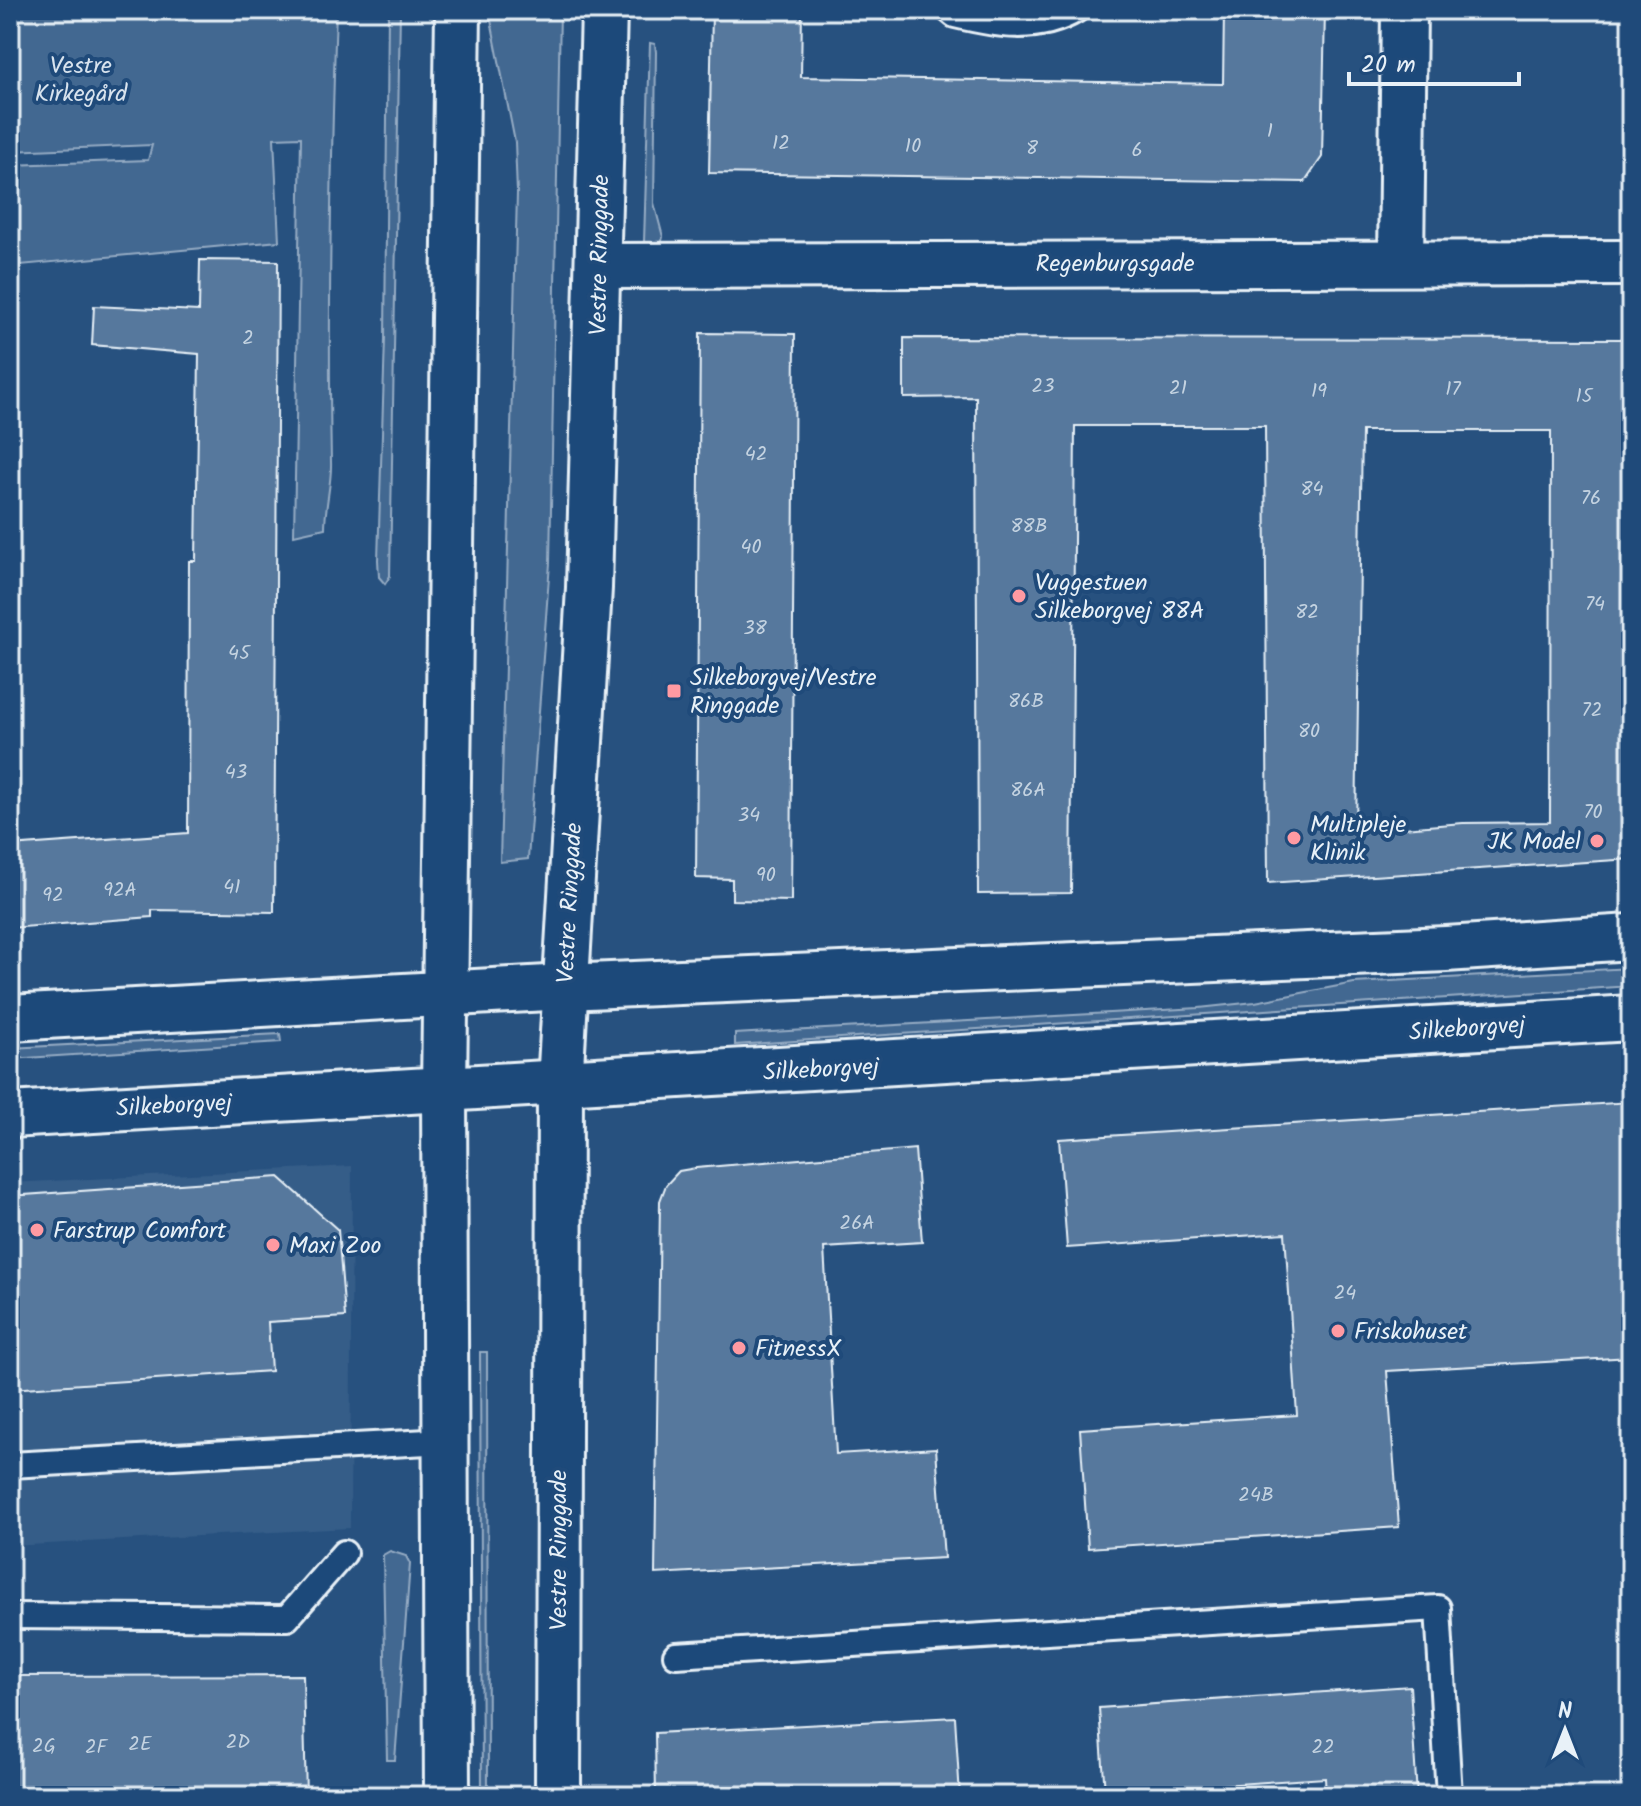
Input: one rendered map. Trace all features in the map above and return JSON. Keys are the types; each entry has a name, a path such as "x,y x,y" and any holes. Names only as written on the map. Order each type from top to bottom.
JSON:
{"street":[{"path":"447,1796 444,1089 458,10"},
{"name":"Vestre Ringgade","path":"558,1796 560,1084 589,588 604,10"},
{"path":"1401,261 1404,10"},
{"name":"Regenburgsgade","path":"599,266 1401,261 1631,263"},
{"path":"10,1018 565,987 1446,949 1631,937"},
{"name":"Silkeborgvej","path":"10,1115 1631,1018"}],"lane":[{"path":"949,10 955,15 1009,28 1061,19 1076,10"},
{"path":"10,1465 446,1441"},
{"path":"10,1616 287,1618 344,1553"},
{"path":"676,1655 1438,1608 1449,1796"}],"shaded area":[{"path":"352,1166 350,1528 10,1546 10,1183"}],"green space":[{"name":"Vestre Kirkegård","path":"10,10 336,10 330,236 331,470 325,528 294,535 301,137 274,138 279,241 10,266 10,165 148,160 152,145 10,151"},
{"path":"388,10 400,10 390,576 385,584 379,577 378,560 385,339"},
{"path":"489,10 560,10 550,563 528,859 500,862 517,193 515,142"},
{"path":"650,43 655,44 656,52 654,203 663,237 660,248 644,242"},
{"path":"1631,968 1631,986 735,1045 735,1034 1199,1008 1255,1002 1354,983"},
{"path":"280,1034 281,1042 10,1059 10,1048"},
{"path":"480,1352 487,1352 488,1796 482,1796"},
{"path":"390,1551 406,1556 410,1564 395,1760 387,1760 383,1555"}],"building":[{"path":"712,10 802,10 801,77 1223,84 1224,10 1325,10 1322,157 1305,182 709,173"},
{"path":"200,260 278,261 274,912 152,910 152,917 10,928 10,846 188,833 189,561 196,561 199,354 92,345 94,306 199,311"},
{"path":"700,333 795,334 791,901 732,900 732,879 696,878"},
{"path":"904,338 1631,339 1631,859 1268,883 1265,426 1075,426 1071,893 978,894 976,397 904,398","holes":["1362,431 1551,431 1550,822 1463,823 1356,832"]},
{"path":"1631,1102 1631,1357 1387,1371 1399,1527 1088,1548 1080,1429 1297,1415 1285,1233 1067,1248 1059,1139"},
{"path":"915,1149 922,1242 824,1248 836,1454 936,1448 944,1558 655,1574 660,1201 666,1185 679,1171 696,1168"},
{"path":"279,1177 338,1230 345,1317 268,1322 271,1371 10,1389 10,1196"},
{"path":"303,1675 306,1796 10,1796 10,1676"},
{"path":"1410,1686 1417,1796 1326,1796 1325,1778 1105,1793 1099,1708"},
{"path":"955,1717 960,1796 656,1796 655,1733"}],"place":[{"name":"Vuggestuen Silkeborgvej 88A","path":"1019,596"},
{"name":"Silkeborgvej/Vestre Ringgade","path":"674,691"},
{"name":"Multipleje Klinik","path":"1294,838"},
{"name":"JK Model","path":"1597,841"},
{"name":"Farstrup Comfort","path":"37,1230"},
{"name":"Maxi Zoo","path":"273,1245"},
{"name":"Friskohuset","path":"1338,1331"},
{"name":"FitnessX","path":"739,1348"}]}
